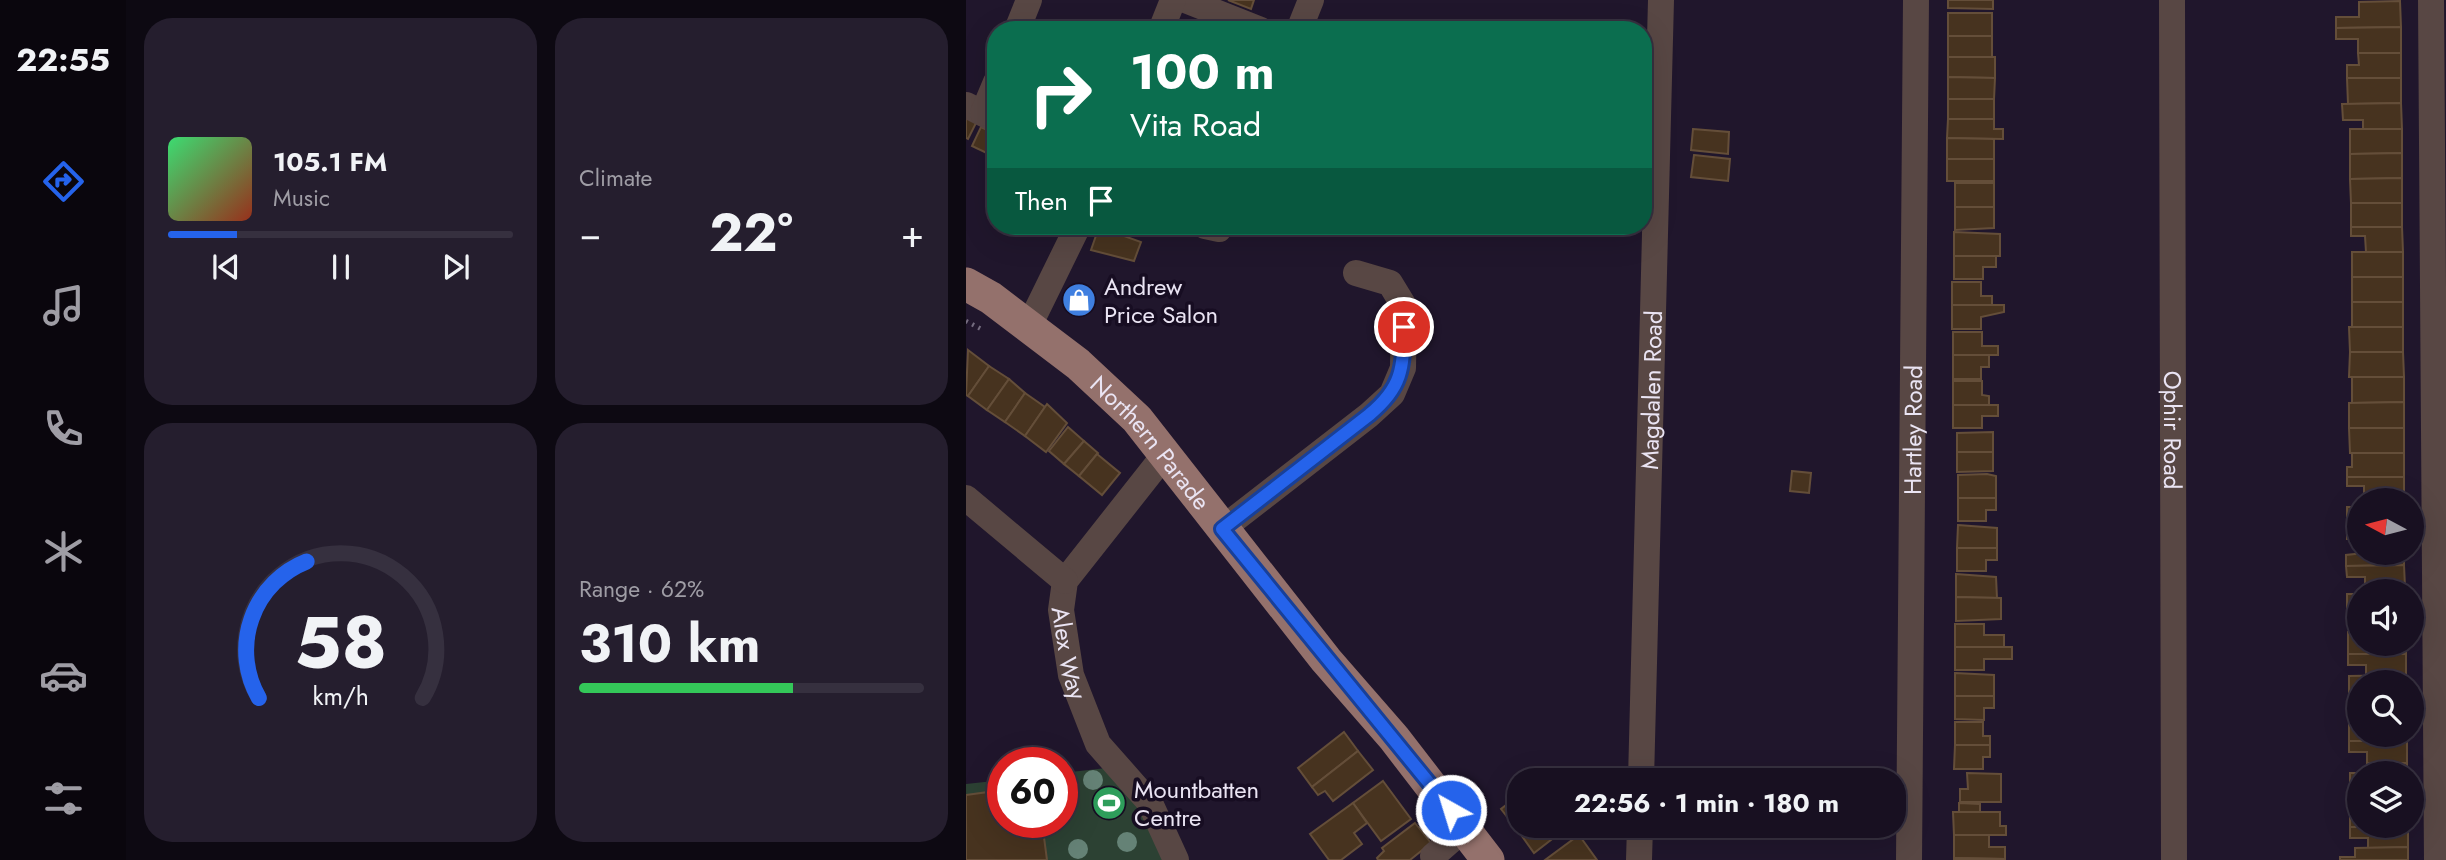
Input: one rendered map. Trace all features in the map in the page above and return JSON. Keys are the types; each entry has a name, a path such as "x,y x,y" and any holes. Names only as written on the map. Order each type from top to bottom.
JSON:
{"main road":[{"name":"Northern Parade","path":"966,284 1029,326 1110,392 1166,453 1222,529 1465,828 1488,860"}],"street":[{"path":"1021,21 1029,0"},
{"path":"1165,21 1173,0"},
{"path":"1185,0 1238,21"},
{"path":"1303,21 1311,0"},
{"name":"Magdalen Road","path":"1641,768 1661,0"},
{"name":"Hartley Road","path":"1909,860 1916,0"},
{"name":"Ophir Road","path":"2172,0 2174,860"},
{"path":"2431,0 2437,860"},
{"path":"1029,326 1074,235"},
{"path":"1222,529 1369,415 1392,394 1403,368 1404,306 1390,283 1356,273"},
{"name":"Alex Way","path":"1166,453 1065,581 1061,610 1072,675 1098,744 1150,803 1176,860"},
{"path":"966,498 1065,581"},
{"path":"1435,860 1433,856 1465,828"},
{"path":"1639,860 1640,838"}],"green space":[{"name":"Mountbatten Centre","path":"1133,765 1188,860 966,860 966,784 987,782 987,838 1078,838 1078,771"}],"building":[{"path":"1228,0 1254,0 1251,9"},
{"path":"1948,0 1993,0 1993,9 1948,8"},
{"path":"2400,1 2401,27 2336,28 2336,17 2359,17 2359,2"},
{"path":"1948,13 1992,13 1992,36 1948,36"},
{"path":"2401,27 2401,53 2358,53 2358,39 2336,39 2336,28"},
{"path":"1948,36 1992,36 1992,57 1948,57"},
{"path":"2358,53 2401,53 2401,78 2347,78 2347,65 2359,65"},
{"path":"1948,57 1995,57 1995,78 1948,77"},
{"path":"1948,77 1995,78 1994,99 1948,99"},
{"path":"2347,78 2401,78 2401,103 2348,104"},
{"path":"1948,99 1994,99 1994,119 1948,119"},
{"path":"2401,103 2402,129 2363,129 2363,120 2343,120 2342,104"},
{"path":"966,116 977,121 968,139 966,138"},
{"path":"1948,119 1994,119 1994,129 2003,129 2003,139 1947,138"},
{"path":"981,127 987,130 987,153 972,146"},
{"path":"1693,129 1729,132 1728,154 1691,150"},
{"path":"2350,129 2402,129 2402,153 2350,154"},
{"path":"1947,138 1994,139 1994,159 1947,159"},
{"path":"2402,153 2402,178 2350,179 2350,154"},
{"path":"1694,155 1730,159 1728,181 1691,177"},
{"path":"1947,159 1994,159 1994,181 1947,181"},
{"path":"2402,178 2402,203 2351,203 2350,179"},
{"path":"1955,183 1994,183 1994,207 1955,207"},
{"path":"2351,203 2402,203 2402,227 2351,227"},
{"path":"1955,207 1994,207 1994,228 1955,230"},
{"path":"2351,227 2402,227 2403,252 2366,252 2365,236 2351,236"},
{"path":"1954,232 2000,234 2000,256 1954,256"},
{"path":"1096,235 1121,235 1141,242 1134,261 1091,250"},
{"path":"2352,252 2403,252 2403,277 2352,277"},
{"path":"1954,256 1996,256 1996,267 1983,267 1983,279 1954,279"},
{"path":"2352,277 2403,277 2403,302 2352,302"},
{"path":"1952,282 1981,282 1981,296 1992,296 1992,305 1952,305"},
{"path":"2352,302 2403,302 2403,327 2352,327"},
{"path":"1952,305 2004,305 2004,312 1981,317 1981,329 1952,329"},
{"path":"2349,327 2403,327 2403,352 2350,352"},
{"path":"1953,332 1982,332 1982,346 1998,346 1998,355 1953,355"},
{"path":"968,350 989,366 968,396 966,395"},
{"path":"2350,352 2403,352 2404,377 2349,377"},
{"path":"1953,355 1989,355 1989,367 1981,367 1981,379 1953,379"},
{"path":"989,366 1009,379 987,410 968,396"},
{"path":"2352,377 2404,377 2404,402 2352,403"},
{"path":"1009,379 1025,393 1005,422 987,410"},
{"path":"1953,381 1982,381 1982,395 1989,396 1989,405 1953,405"},
{"path":"1025,393 1045,407 1025,436 1005,422"},
{"path":"2404,402 2404,428 2349,428 2349,403"},
{"path":"1047,404 1067,423 1046,452 1025,436"},
{"path":"1953,405 1998,405 1998,416 1982,416 1982,428 1953,428"},
{"path":"1068,427 1084,441 1064,464 1049,451"},
{"path":"2349,428 2404,428 2404,453 2350,453"},
{"path":"1993,432 1993,452 1957,452 1957,433"},
{"path":"1084,441 1098,453 1079,476 1064,464"},
{"path":"1957,452 1993,452 1993,471 1957,472"},
{"path":"2352,453 2404,453 2404,477 2347,477 2347,467 2352,467"},
{"path":"1097,454 1120,473 1102,495 1079,476"},
{"path":"1792,471 1811,473 1809,493 1790,491"},
{"path":"1958,475 1996,476 1996,498 1958,498"},
{"path":"2347,477 2404,477 2404,488 2347,486"},
{"path":"1958,498 1996,498 1996,510 1986,510 1986,521 1958,521"},
{"path":"1958,525 1997,528 1997,548 1957,548"},
{"path":"1957,548 1997,548 1997,560 1986,560 1986,571 1957,571"},
{"path":"2346,555 2347,565 2404,565 2346,566"},
{"path":"2404,565 2405,579 2347,577 2346,566"},
{"path":"1956,574 1996,577 1997,598 1956,597"},
{"path":"1956,597 2001,598 2001,619 1956,621"},
{"path":"1955,624 1984,624 1984,635 2004,635 2004,647 1955,647"},
{"path":"1955,647 2012,647 2012,659 1984,659 1984,670 1955,670"},
{"path":"2348,656 2406,656 2406,670 2366,670 2366,665 2348,665"},
{"path":"1955,673 1994,675 1994,696 1955,696"},
{"path":"1955,696 1994,696 1994,708 1984,708 1984,720 1955,719"},
{"path":"1955,722 1983,722 1983,736 1990,736 1990,745 1955,745"},
{"path":"1344,732 1358,751 1312,787 1298,768"},
{"path":"1955,745 1990,745 1990,757 1983,757 1983,769 1954,769"},
{"path":"2349,747 2407,747 2407,761 2367,761 2367,752 2349,752"},
{"path":"1358,751 1373,770 1333,801 1325,791 1318,795 1312,787"},
{"path":"1967,773 2001,774 2001,802 1960,802 1960,789 1968,789"},
{"path":"1383,781 1411,819 1381,841 1353,803"},
{"path":"987,792 987,838 1044,838 1047,860 966,860 966,795"},
{"path":"1353,803 1367,823 1354,833 1362,844 1341,860 1329,860 1310,834"},
{"path":"1959,803 1980,804 1980,812 1959,812"},
{"path":"1507,804 1507,817 1501,809"},
{"path":"1953,812 2000,812 2000,826 2006,826 2006,835 1954,835"},
{"path":"1415,823 1431,843 1410,860 1378,860 1384,851 1382,848"},
{"path":"1954,835 1989,835 1989,847 2005,847 2005,859 1954,858"},
{"path":"1523,838 1553,838 1534,853"},
{"path":"1575,838 1581,838 1597,860 1545,860"},
{"path":"2368,838 2408,838 2408,847 2368,848"},
{"path":"2408,847 2408,860 2340,860 2340,857 2355,857 2355,848"},
{"path":"2005,859 2005,860 1954,860"}],"place":[{"name":"Andrew Price Salon","path":"1079,300"},
{"name":"Mountbatten Centre","path":"1109,803"}],"route":[{"path":"1404,327 1403,368 1392,394 1369,415 1222,529 1326,660 1394,738 1451,810"}]}
